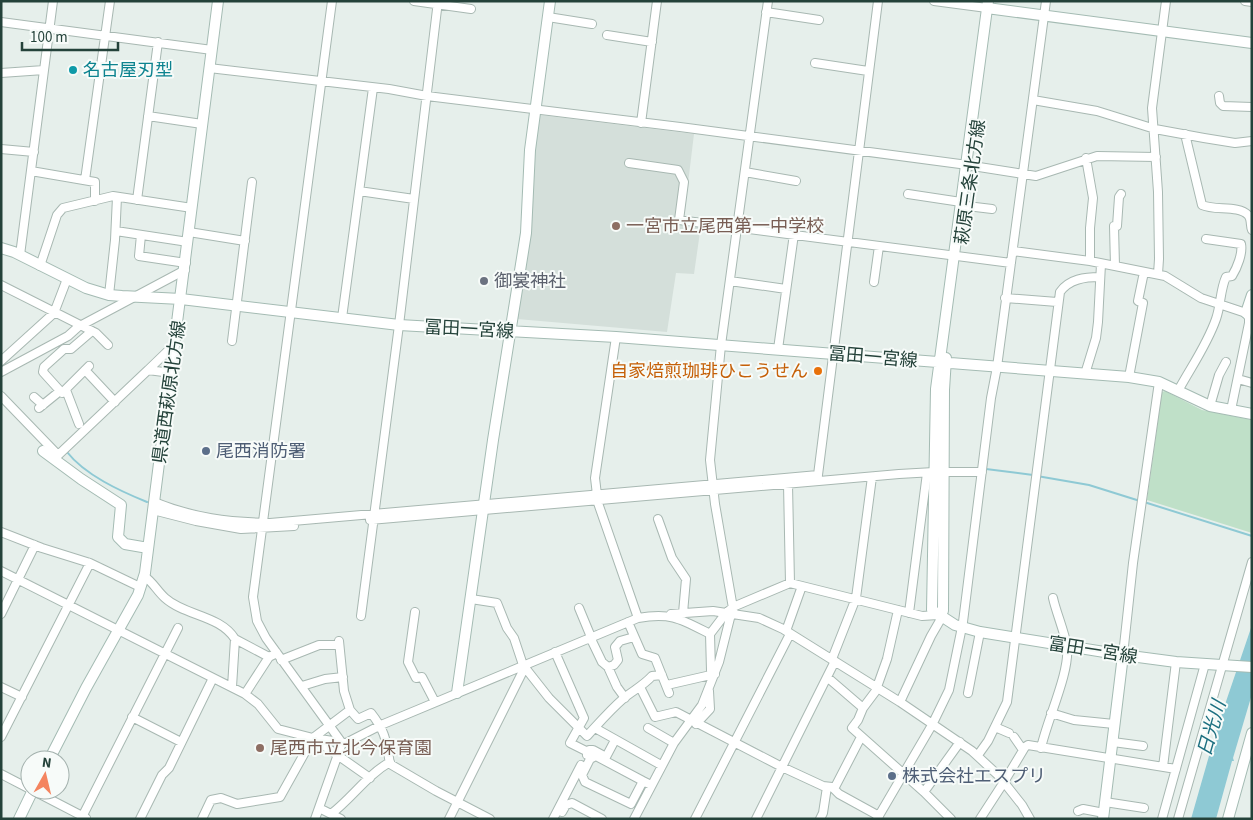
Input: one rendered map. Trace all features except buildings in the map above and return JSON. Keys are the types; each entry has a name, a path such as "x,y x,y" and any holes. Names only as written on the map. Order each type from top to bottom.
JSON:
{"main road":[{"name":"県道西萩原北方線","path":"54,750 138,595 144,576 218,1"},
{"path":"458,693 510,330 526,233 530,150 550,1"},
{"path":"991,5 1043,16 1252,43"},
{"name":"萩原三条北方線","path":"943,362 991,5"},
{"name":"冨田一宮線","path":"1,248 20,255 86,288 109,295 181,299 399,325 616,337 1129,377 1159,382 1210,406 1252,414"},
{"path":"1249,320 1252,294"},
{"path":"940,616 932,610 935,418 943,362"},
{"path":"43,451 56,457 81,479 121,505 118,537 125,544 148,548"},
{"name":"富田一宮線","path":"940,616 955,624 980,632 1066,647 1176,662 1252,667"},
{"path":"1104,811 1123,655"},
{"path":"1228,819 1252,733"},
{"path":"19,819 28,800"}],"street":[{"path":"20,255 53,1"},
{"path":"85,180 110,1"},
{"path":"332,1 253,597 256,621 342,743"},
{"path":"414,1 471,9"},
{"path":"641,123 657,1"},
{"path":"647,783 596,756 590,759 582,775 585,782 631,804 661,765 674,743 693,722 702,705 715,674 731,612 710,469 710,450 721,345 768,1"},
{"path":"713,488 818,475 878,1"},
{"path":"934,1 991,5"},
{"path":"640,687 656,717 676,712 782,767 831,788 878,818 904,775 949,690 962,626 1046,1"},
{"path":"1158,274 1156,157 1152,108 1166,1"},
{"path":"1245,1 1252,2"},
{"path":"361,616 438,3"},
{"path":"766,12 819,20"},
{"path":"548,18 592,24"},
{"path":"1,22 212,50"},
{"path":"607,35 652,42"},
{"path":"137,200 158,42"},
{"path":"815,63 868,71"},
{"path":"209,68 858,151 1036,176 1096,156 1156,157"},
{"path":"1,72 44,70"},
{"path":"342,318 373,88"},
{"path":"1219,96 1220,103 1223,106 1252,107"},
{"path":"1033,100 1097,111 1154,128 1185,134 1235,143 1252,141"},
{"path":"148,116 202,124"},
{"path":"1185,134 1202,206 1217,209 1236,209 1250,218 1252,230"},
{"path":"1,149 34,152"},
{"path":"1086,158 1093,198 1090,228 1090,262"},
{"path":"629,163 678,170 684,182 679,220 1011,263"},
{"path":"32,171 95,182 95,201"},
{"path":"745,172 796,181"},
{"path":"232,341 238,306 252,182"},
{"path":"359,191 414,199"},
{"path":"908,194 992,209"},
{"path":"1114,266 1114,226 1117,226 1119,197 1121,194"},
{"path":"40,266 57,215 63,208 113,196 192,208"},
{"path":"109,295 116,232 117,197"},
{"path":"116,232 245,241"},
{"path":"778,349 794,234"},
{"path":"141,235 139,256 185,266"},
{"path":"1178,391 1204,347 1216,320 1223,283 1226,277 1232,276 1236,270 1242,246 1206,239"},
{"path":"874,282 879,246"},
{"path":"1013,250 1165,276 1201,298 1220,304 1249,320 1231,410"},
{"path":"1085,374 1096,338 1101,264"},
{"path":"1,372 136,297 185,266"},
{"path":"1129,377 1143,302 1138,301 1144,272"},
{"path":"978,755 1007,702 1057,302 1063,287 1071,282 1100,277"},
{"path":"1,361 54,313 66,279"},
{"path":"730,281 786,289"},
{"path":"1,285 92,331 108,345"},
{"path":"1005,298 1057,302"},
{"path":"79,424 63,390 43,372 44,367 64,349 71,349 92,331"},
{"path":"616,337 595,478 597,498 638,618"},
{"path":"1,396 56,457 175,344"},
{"path":"1210,406 1219,375 1226,362"},
{"path":"34,397 41,407 87,368 115,402"},
{"path":"148,370 171,373"},
{"path":"1238,379 1252,383"},
{"path":"1123,655 1133,563 1159,382"},
{"path":"154,506 241,530 262,525 713,488 983,470"},
{"path":"909,613 935,472"},
{"path":"756,819 827,677 856,598 872,477"},
{"path":"788,484 790,582"},
{"path":"658,519 672,558 686,579 683,613"},
{"path":"1,532 90,563 140,587"},
{"path":"1,614 35,545"},
{"path":"1178,819 1225,665 1252,562"},
{"path":"1,737 90,563"},
{"path":"1,571 245,694 258,704 278,730 342,743 435,702 638,618 713,611 731,612 759,618 788,632 833,660 900,702 978,755 1004,782 1022,805 1030,819"},
{"path":"144,576 152,581 165,598 221,625 235,639 269,657 339,643 344,691 350,710 358,719 371,714 381,725 392,766 490,819"},
{"path":"715,674 711,671 710,634 731,612 790,582 922,616 940,616 900,702"},
{"path":"696,819 788,632 802,586"},
{"path":"1041,748 1065,668 1066,647 1053,598"},
{"path":"471,599 497,603 507,628 514,638 524,666 549,698 587,736 606,714 652,676 662,675"},
{"path":"578,608 602,662 608,667 625,698"},
{"path":"898,610 887,659 877,688 852,728 924,792 951,819"},
{"path":"415,612 408,662 416,678 422,677 435,702"},
{"path":"655,615 682,619 710,634"},
{"path":"628,622 642,654 655,658 669,693"},
{"path":"50,800 83,818 178,628"},
{"path":"968,694 980,632"},
{"path":"608,667 614,665 618,660 615,647 620,641 634,636"},
{"path":"232,687 235,639"},
{"path":"556,652 584,718 570,743 588,752"},
{"path":"245,694 269,657"},
{"path":"1163,767 1176,662"},
{"path":"1162,819 1205,664"},
{"path":"449,819 524,666"},
{"path":"667,685 715,674"},
{"path":"302,686 325,679 343,677"},
{"path":"827,677 863,708"},
{"path":"140,819 162,775 169,768 213,678"},
{"path":"1,687 22,697"},
{"path":"202,819 211,800 222,798 237,804 280,797 313,738 350,710"},
{"path":"1050,713 1074,720 1114,724"},
{"path":"132,717 181,742"},
{"path":"995,727 1011,735 1023,750"},
{"path":"595,728 661,765"},
{"path":"648,728 674,743"},
{"path":"820,819 831,788 860,737"},
{"path":"313,738 370,778"},
{"path":"554,819 589,750 593,750 606,757 615,740"},
{"path":"924,792 960,742"},
{"path":"1113,742 1143,746"},
{"path":"315,819 342,743"},
{"path":"980,819 1023,750 1028,746 1176,769"},
{"path":"331,814 383,766 390,762"},
{"path":"1012,769 1020,773"},
{"path":"1,774 20,784"},
{"path":"634,819 647,783"},
{"path":"559,819 566,805 572,803 602,819"},
{"path":"319,808 340,819"},
{"path":"1078,811 1083,809 1104,811 1144,808"}],"shaded area":[{"name":"一宮市立尾西第一中学校","path":"540,115 694,134 684,216 702,218 694,274 676,273 667,332 517,319 531,233 535,149"}],"green space":[{"path":"1165,391 1202,410 1252,420 1252,533 1147,500 1162,392"}],"water":[{"path":"1252,625 1252,694 1216,819 1191,819 1217,728"}],"waterway":[{"path":"67,452 93,475 147,502"},
{"path":"953,468 973,468"},
{"path":"986,469 1033,475"},
{"path":"1037,476 1089,485 1140,501"},
{"path":"1144,502 1252,536"}],"place":[{"name":"名古屋刃型","path":"73,70"},
{"name":"一宮市立尾西第一中学校","path":"616,226"},
{"name":"御裳神社","path":"484,281"},
{"name":"自家焙煎珈琲ひこうせん","path":"818,371"},
{"name":"尾西消防署","path":"206,451"},
{"name":"尾西市立北今保育園","path":"260,748"},
{"name":"株式会社エスプリ","path":"892,776"}],"water label":[{"name":"日光川","path":"1211,728"}]}
